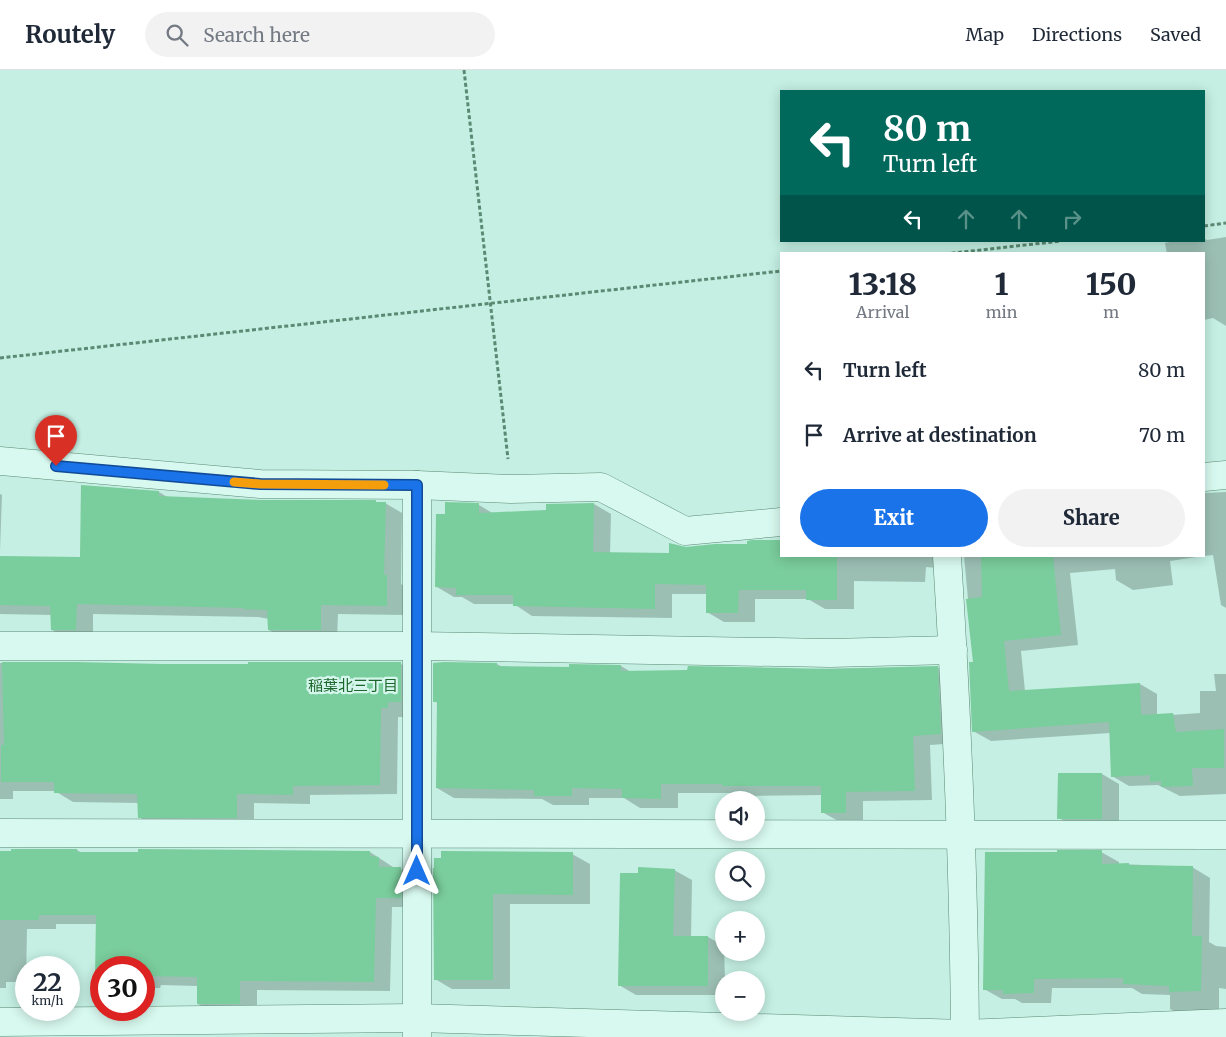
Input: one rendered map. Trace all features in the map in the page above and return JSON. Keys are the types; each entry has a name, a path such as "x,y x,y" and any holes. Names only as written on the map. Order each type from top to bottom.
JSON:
{"street":[{"path":"0,461 260,484 417,485 511,489 602,487 685,530 780,522"},
{"path":"1205,477 1226,475"},
{"path":"417,485 417,1028"},
{"path":"947,557 961,834 964,1036"},
{"path":"0,646 417,646 830,653 953,650"},
{"path":"0,833 1226,835"},
{"path":"0,1022 964,1036 1226,1023"}],"path":[{"path":"464,70 511,489"},
{"path":"1205,226 1226,224"},
{"path":"963,252 1052,242"},
{"path":"0,358 780,271"}],"building":[{"path":"81,485 159,491 159,496 260,500 376,500 376,502 386,502 384,575 387,575 387,606 321,605 321,630 268,630 267,610 77,604 76,630 51,630 50,606 0,605 0,556 80,557"},
{"path":"445,502 479,503 479,513 546,510 546,504 594,503 593,552 669,553 669,543 686,547 715,544 747,544 747,541 752,540 780,540 780,557 837,557 837,600 806,600 806,590 739,590 738,613 706,613 706,585 655,584 655,609 513,606 513,595 456,595 456,588 435,587 436,514 445,514"},
{"path":"981,557 1053,557 1061,635 1004,641 1009,691 1140,683 1141,715 1173,713 1176,732 1224,729 1224,768 1192,768 1193,786 1161,787 1161,781 1150,782 1150,775 1111,777 1109,722 972,732 969,662 973,662 966,599 982,597"},
{"path":"2,662 248,664 248,662 401,662 401,702 388,702 388,708 381,708 380,785 293,786 293,795 237,794 237,818 138,818 137,794 54,793 54,782 1,782 1,745 4,745"},
{"path":"433,663 497,663 497,666 569,667 569,664 621,665 621,671 687,670 688,666 830,669 938,666 941,734 913,736 915,791 846,792 846,813 821,813 821,786 661,784 661,799 622,798 622,789 572,788 572,796 534,796 534,790 436,788 437,702 433,702"},
{"path":"1058,773 1102,773 1102,819 1057,819"},
{"path":"11,849 77,849 77,852 138,852 138,849 370,851 370,856 379,857 379,867 401,867 401,898 376,898 374,982 240,981 240,1004 197,1004 197,977 155,976 155,956 95,956 96,915 39,915 39,920 0,920 0,851 11,851"},
{"path":"1057,850 1102,850 1102,864 1129,863 1129,865 1193,866 1192,936 1202,936 1201,991 1169,992 1169,986 1123,984 1123,978 1034,979 1034,993 1003,994 1003,990 983,990 985,852 1057,852"},
{"path":"441,851 573,852 573,895 493,894 493,980 434,980 433,868 434,858 441,858"},
{"path":"638,867 675,869 673,936 708,936 708,986 618,986 620,873 638,873"}],"slow traffic":[{"path":"234,482 384,485"}],"district":[{"name":"稲葉北三丁目","path":"353,686"}],"route":[{"path":"56,466 260,484 417,485 417,871"}]}
